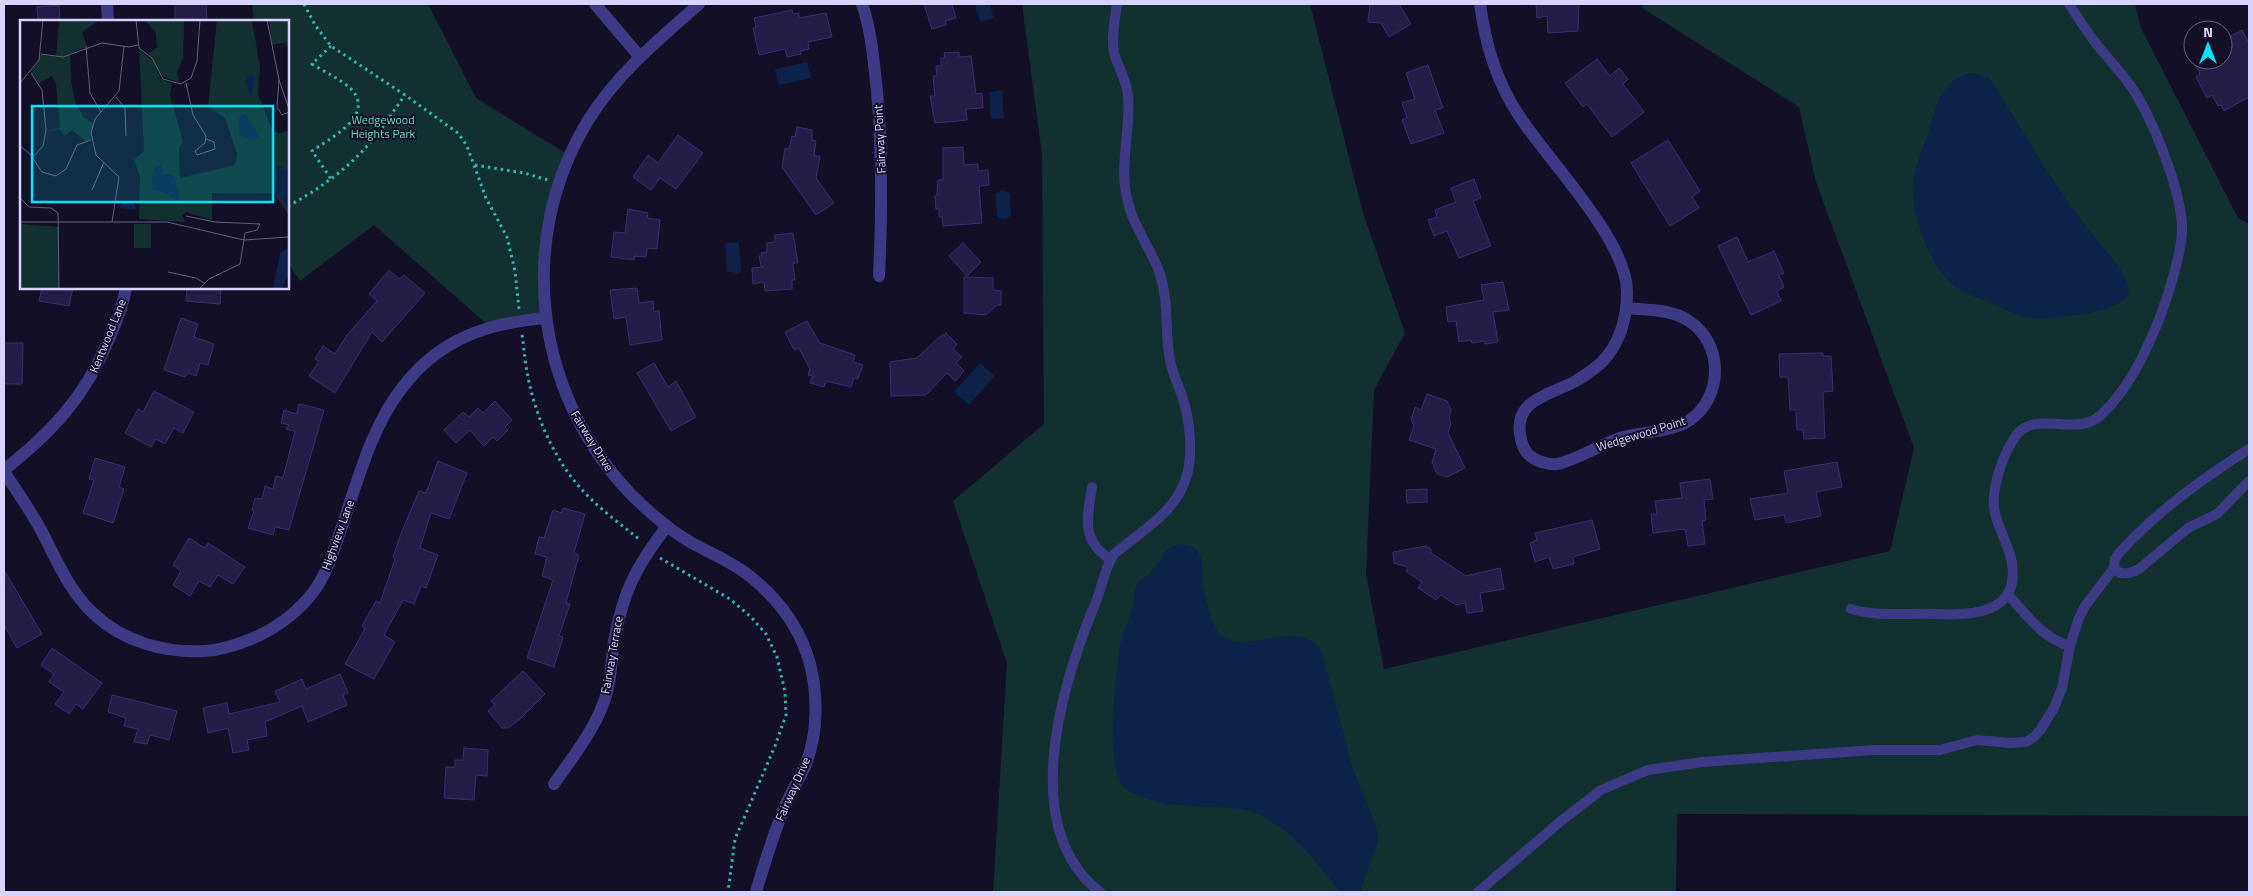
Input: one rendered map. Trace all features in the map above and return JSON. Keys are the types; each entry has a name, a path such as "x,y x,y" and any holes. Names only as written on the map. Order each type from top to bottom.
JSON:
{"street":[{"path":"107,4 108,20"},
{"path":"595,4 640,57"},
{"name":"Fairway Drive","path":"699,4 640,57 610,89 589,120 573,150 550,215 545,247 546,318 563,390 578,422 600,457 620,483 667,526 690,542 746,573 767,591 785,611 800,636 815,685 813,734 807,762 772,840 756,892"},
{"name":"Fairway Point","path":"862,4 870,36 879,107 882,174 879,276"},
{"name":"Wedgewood Point","path":"1480,4 1482,21 1501,85 1518,114 1613,244 1627,279 1627,308 1622,328 1613,348 1601,362 1572,383 1536,398 1526,407 1520,418 1521,443 1528,454 1537,460 1558,464 1621,438 1675,426 1689,420 1702,408 1710,396 1715,380 1715,361 1710,344 1701,330 1676,315 1659,310 1627,308"},
{"name":"Kentwood Lane","path":"4,471 34,445 80,396 97,368 113,330 126,289"},
{"name":"Highview Lane","path":"4,471 60,568 94,615 118,632 143,643 167,650 191,652 217,650 270,630 293,614 314,591 327,570 373,438 386,411 420,367 442,350 466,336 489,326 520,320 546,318"},
{"name":"Fairway Terrace","path":"554,784 586,737 599,713 607,692 613,645 625,595 635,572 667,526"}],"lane":[{"path":"1100,892 1092,886 1068,854 1056,812 1055,735 1064,694 1080,638 1102,586 1110,559 1160,518 1172,503 1180,492 1187,475 1190,455 1186,413 1170,359 1166,298 1158,270 1133,219 1124,182 1128,98 1126,82 1114,51 1113,37 1117,4"},
{"path":"1851,609 1867,614 1966,614 1982,612 1998,605 2007,594 2013,577 2012,562 1994,507 1998,478 2005,454 2014,438 2023,428 2034,424 2047,423 2070,426 2085,425 2096,420 2110,406 2134,372 2152,336 2165,302 2182,233 2181,210 2145,109 2129,84 2092,38 2069,4"},
{"path":"1478,892 1561,821 1601,790 1648,770 1702,762 1874,750 1940,750 1977,740 2010,743 2026,742 2041,729 2054,708 2062,688 2070,646 2085,606 2114,568 2119,553 2142,530 2205,478 2249,449"},
{"path":"2114,568 2122,574 2132,573 2139,569 2188,528 2217,514 2249,481"},
{"path":"1092,487 1087,516 1088,532 1097,549 1110,559"},
{"path":"2007,594 2040,631 2048,637 2070,646"}],"path":[{"path":"304,4 315,25 330,46 405,95 458,133 467,146 486,198 507,237 512,255 518,302"},
{"path":"330,46 312,64 352,91 357,106 357,114 352,122 312,151 331,179"},
{"path":"289,205 331,179 369,144 405,95"},
{"path":"475,165 524,173 545,179"},
{"path":"523,340 525,364 531,389 550,440 563,466 602,510 637,538"},
{"path":"663,561 730,598 756,622 766,634 777,657 785,692 786,715 775,746 735,839 728,892"}],"green space":[{"name":"Wedgewood Heights Park","path":"252,4 428,4 476,98 570,156 550,215 546,318 489,326 374,225 300,281 289,264 289,20 254,20"},
{"path":"1022,4 1310,4 1363,213 1405,333 1374,390 1366,574 1384,669 1890,551 1914,448 1816,182 1799,107 1642,8 1643,4 2135,4 2141,28 2238,218 2249,224 2249,816 1677,814 1676,892 993,892 1007,663 953,501 1044,424 1042,155"}],"water":[{"path":"975,4 990,4 994,18 980,22"},
{"path":"807,62 811,78 779,85 775,69"},
{"path":"1971,73 1988,77 2071,207 2120,268 2127,281 2129,294 2119,303 2105,309 2083,314 2049,318 2022,316 1972,296 1952,284 1936,265 1919,227 1914,201 1913,182 1934,112 1942,95 1953,81"},
{"path":"1002,90 1004,118 991,119 989,92"},
{"path":"1002,190 1010,193 1011,216 1004,219 997,217 995,194"},
{"path":"739,242 741,271 735,274 734,272 727,272 725,243"},
{"path":"980,363 995,376 969,405 954,392"},
{"path":"1180,544 1189,545 1198,551 1207,603 1220,635 1231,641 1244,642 1288,636 1301,637 1313,642 1322,653 1353,769 1377,828 1378,842 1360,892 1340,892 1309,854 1270,820 1240,809 1181,805 1151,800 1125,788 1118,778 1113,739 1113,715 1122,635 1132,611 1137,585 1151,572 1167,550"}],"building":[{"path":"175,4 206,4 207,20 175,20"},
{"path":"924,4 952,4 956,18 945,21 946,25 932,29"},
{"path":"1370,4 1399,4 1411,24 1389,37 1381,23 1368,22"},
{"path":"1536,4 1579,4 1578,31 1548,33 1547,16 1537,18"},
{"path":"59,5 60,20 38,20 37,7"},
{"path":"792,10 793,14 799,13 799,18 826,13 832,37 808,42 809,49 800,51 801,54 787,57 785,49 759,55 753,28 756,27 754,18"},
{"path":"2242,30 2249,43 2249,97 2224,111 2221,105 2218,106 2212,95 2207,98 2196,77 2200,74 2198,70 2233,70 2233,35"},
{"path":"959,52 959,57 971,56 976,94 982,93 983,108 966,109 967,120 935,123 930,96 935,96 933,76 937,76 936,66 941,66 941,58 945,58 944,53"},
{"path":"1597,59 1610,76 1619,68 1628,79 1623,84 1644,112 1612,137 1587,104 1583,107 1565,83"},
{"path":"1428,65 1443,108 1435,110 1444,133 1411,144 1402,120 1407,118 1402,103 1415,99 1406,73"},
{"path":"797,127 812,130 812,140 816,141 814,155 820,157 816,178 834,203 816,215 782,167 785,148 789,149 792,136 795,137"},
{"path":"678,135 703,153 676,189 660,178 651,190 633,177 648,155 658,163"},
{"path":"1668,140 1700,191 1692,197 1699,208 1670,226 1631,163"},
{"path":"963,147 964,165 978,164 978,171 988,170 989,185 979,186 982,223 943,226 942,217 939,217 939,209 936,209 935,196 937,195 938,180 943,180 943,148"},
{"path":"1474,179 1481,198 1473,201 1491,246 1459,258 1447,231 1434,236 1428,220 1437,217 1435,210 1456,202 1451,188"},
{"path":"628,209 648,213 647,218 660,220 657,249 647,248 646,257 634,256 634,260 611,257 614,232 625,233"},
{"path":"793,233 798,263 793,263 795,280 792,280 792,289 765,291 764,282 753,284 752,268 763,267 761,266 759,256 762,256 761,253 767,252 767,243 775,242 775,235"},
{"path":"1737,237 1748,262 1774,251 1784,273 1779,275 1784,287 1777,291 1781,301 1751,315 1718,246"},
{"path":"963,243 981,262 967,276 949,256"},
{"path":"389,270 399,279 404,275 425,293 382,342 372,332 335,393 309,376 319,361 315,359 323,346 335,354 347,335 377,301 369,294"},
{"path":"964,277 993,278 993,290 1001,291 1001,305 997,305 986,315 964,313"},
{"path":"1503,282 1509,310 1493,312 1498,342 1485,344 1484,341 1472,343 1471,340 1459,342 1456,321 1448,322 1446,307 1484,300 1481,285"},
{"path":"637,288 639,303 653,301 654,312 659,311 662,340 630,345 626,317 614,319 610,290"},
{"path":"42,289 73,289 69,306 39,301"},
{"path":"187,289 221,289 220,304 186,301"},
{"path":"181,318 198,324 194,337 214,344 208,365 200,363 196,376 188,373 185,377 164,370"},
{"path":"807,321 820,343 855,355 853,362 863,365 858,379 854,378 851,387 826,381 824,387 810,383 813,376 808,375 810,369 799,348 794,350 785,332"},
{"path":"946,333 957,344 953,349 962,357 956,363 964,371 955,381 947,373 926,395 891,396 890,362 917,358"},
{"path":"4,343 23,343 22,384 4,384"},
{"path":"1823,353 1823,356 1831,356 1833,391 1823,392 1825,438 1804,439 1803,430 1797,430 1796,410 1790,410 1788,377 1780,377 1779,354"},
{"path":"654,363 668,387 676,381 696,417 671,431 637,373"},
{"path":"154,391 194,412 183,433 174,428 165,444 156,439 151,447 125,433 138,409 143,412"},
{"path":"1427,394 1447,401 1451,410 1449,418 1451,423 1448,433 1465,468 1447,477 1437,474 1432,462 1436,449 1409,440 1414,426 1411,420 1415,407 1421,410"},
{"path":"495,401 512,420 505,427 508,430 497,441 493,437 484,446 470,430 456,443 444,430 463,412 469,417 478,408 483,413"},
{"path":"299,404 324,410 289,530 275,527 273,535 248,528 254,511 252,510 255,498 262,499 265,486 273,489 276,476 283,478 295,431 286,429 289,425 281,423 284,410 297,414"},
{"path":"95,458 125,467 119,487 124,489 113,523 83,513 94,480 89,479"},
{"path":"438,461 467,473 449,519 431,513 420,548 438,555 426,588 421,586 414,604 403,600 384,635 395,642 374,679 345,664 365,629 362,626 376,601 380,603 402,531 419,491 426,493"},
{"path":"1837,462 1842,487 1816,492 1821,516 1786,523 1784,515 1755,520 1750,499 1788,493 1784,471"},
{"path":"1710,479 1713,499 1704,500 1706,520 1702,521 1705,544 1688,546 1685,529 1653,533 1651,514 1657,514 1655,501 1682,498 1680,483"},
{"path":"1427,489 1427,502 1407,503 1406,490"},
{"path":"563,508 585,514 574,553 579,555 566,603 570,604 559,636 563,637 554,667 527,658 553,580 542,576 547,557 535,554 539,537 544,538 553,510 562,513"},
{"path":"1592,520 1600,549 1573,557 1574,564 1553,569 1549,557 1535,562 1530,543 1537,540 1535,533"},
{"path":"189,538 205,548 208,543 245,567 233,584 218,575 210,587 199,581 190,596 173,585 181,571 173,565"},
{"path":"1426,546 1431,549 1431,553 1466,576 1500,568 1504,589 1480,593 1483,611 1467,613 1465,603 1456,605 1441,595 1436,600 1418,588 1422,582 1407,572 1407,567 1394,563 1393,552"},
{"path":"4,570 42,634 17,648 4,625"},
{"path":"52,648 102,683 83,709 76,704 69,714 55,704 64,692 49,682 54,674 41,665"},
{"path":"523,671 545,694 520,719 508,728 502,728 488,711 495,705 491,701"},
{"path":"340,674 348,693 343,695 347,705 308,722 302,706 265,722 267,736 247,740 249,750 233,753 228,728 208,733 203,708 227,703 229,714 280,702 275,691 302,679 306,689"},
{"path":"112,695 177,711 169,740 150,735 147,744 134,742 138,729 124,726 126,718 108,712"},
{"path":"464,748 488,750 487,776 476,775 474,800 444,798 446,767 455,767 455,760 463,760"}]}
